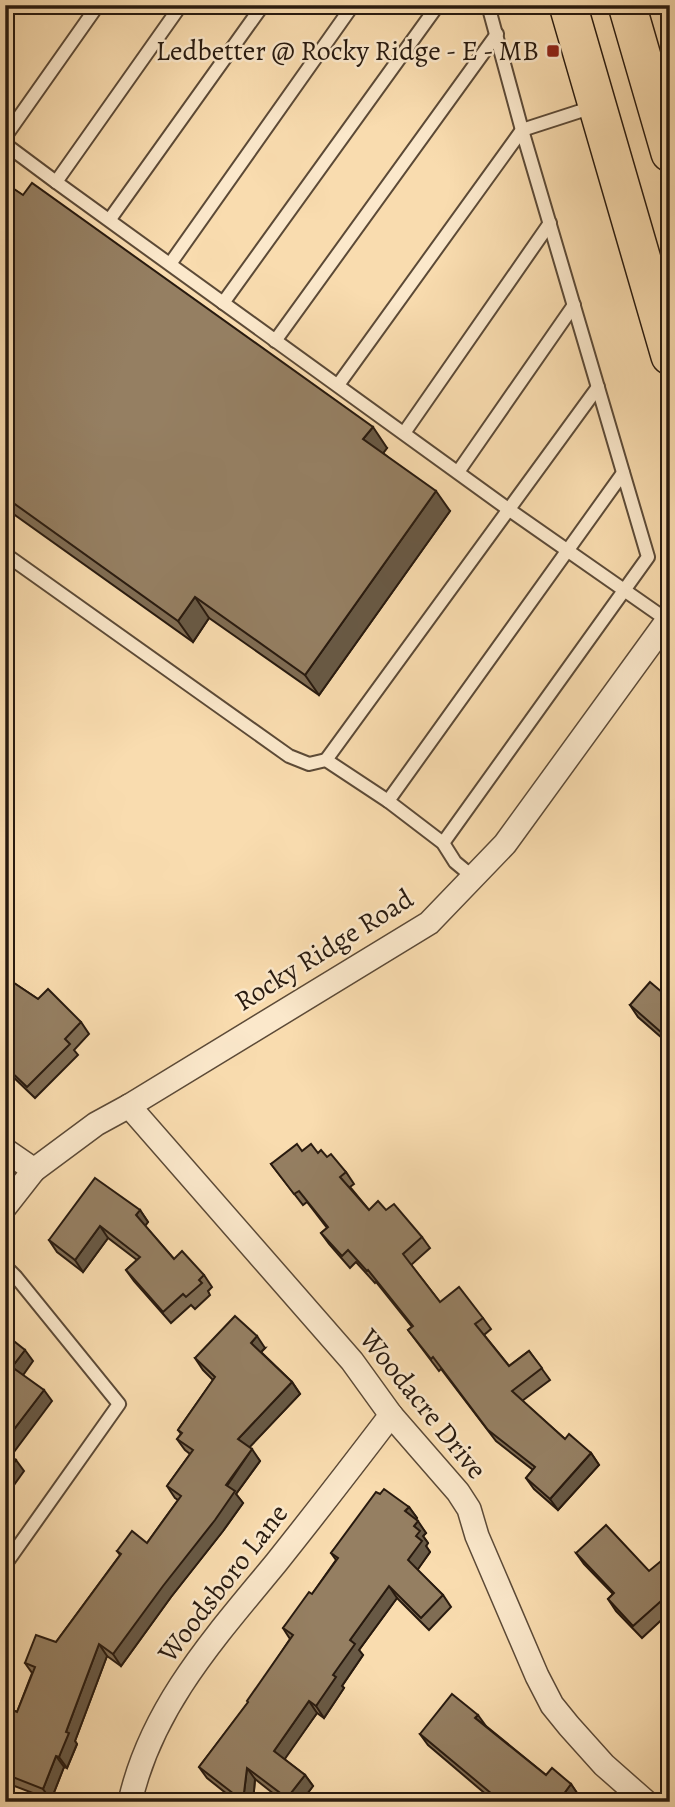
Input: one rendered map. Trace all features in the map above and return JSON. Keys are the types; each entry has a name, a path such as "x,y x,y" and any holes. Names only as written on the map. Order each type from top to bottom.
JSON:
{"main road":[{"path":"568,5 670,356"},
{"path":"628,5 656,87 670,153"},
{"path":"597,106 656,87"}],"street":[{"name":"Rocky Ridge Road","path":"5,1207 34,1170 96,1124 429,923 505,844 669,619"},
{"name":"Woodacre Drive","path":"129,1105 352,1361 391,1416 458,1492 469,1509 477,1536 552,1705 604,1765 646,1802"},
{"path":"5,1150 34,1170"},
{"name":"Woodsboro Lane","path":"130,1802 135,1776 151,1735 174,1694 216,1636 391,1416"}],"lane":[{"path":"5,15 12,5"},
{"path":"5,137 99,5"},
{"path":"56,181 181,5"},
{"path":"110,219 263,5"},
{"path":"170,264 353,5"},
{"path":"223,303 438,5"},
{"path":"443,843 648,557 522,130 488,5"},
{"path":"275,341 497,34"},
{"path":"338,385 522,130 597,106"},
{"path":"5,145 508,509 669,619"},
{"path":"404,433 550,223"},
{"path":"458,472 574,305"},
{"path":"5,554 289,756 309,764 326,760 598,387"},
{"path":"388,802 623,473"},
{"path":"326,760 443,843 455,862 473,877"},
{"path":"5,1266 119,1404 5,1565"}],"building":[{"path":"5,183 23,195 32,183 373,427 363,439 436,491 305,675 195,597 178,621 5,497"},
{"path":"5,977 38,999 48,989 81,1022 65,1039 70,1044 27,1087 5,1066"},
{"path":"650,982 670,999 670,1040 630,1005"},
{"path":"297,1144 302,1151 311,1144 318,1153 321,1150 327,1157 331,1154 346,1172 340,1177 369,1210 378,1201 386,1210 394,1204 422,1237 403,1254 440,1302 459,1287 483,1318 475,1324 509,1366 529,1351 542,1368 512,1391 565,1439 569,1434 591,1453 550,1499 526,1478 535,1467 488,1430 433,1357 431,1359 408,1330 413,1326 368,1270 348,1250 342,1256 321,1233 328,1227 299,1191 294,1194 271,1164"},
{"path":"95,1178 140,1210 136,1215 174,1259 182,1251 204,1275 199,1280 202,1283 186,1297 183,1294 163,1312 126,1270 140,1257 100,1226 75,1260 49,1240"},
{"path":"235,1316 257,1336 251,1343 292,1382 238,1439 252,1449 226,1485 235,1491 215,1520 113,1654 99,1644 66,1732 69,1733 59,1757 56,1756 43,1789 5,1774 5,1761 10,1748 5,1746 5,1707 17,1712 35,1667 25,1663 36,1635 56,1642 121,1554 117,1551 132,1531 147,1543 181,1496 167,1486 193,1450 177,1439 182,1433 178,1430 215,1377 195,1358"},
{"path":"5,1334 25,1350 12,1367 44,1390 5,1441"},
{"path":"5,1452 16,1460 5,1474"},
{"path":"384,1489 409,1507 405,1511 418,1521 414,1526 420,1531 416,1536 422,1541 408,1560 443,1595 421,1618 389,1586 350,1640 355,1644 333,1675 336,1677 316,1706 309,1701 274,1751 305,1775 287,1798 247,1768 243,1801 199,1767 248,1702 293,1635 283,1628 338,1558 331,1553 376,1492 380,1494"},
{"path":"606,1525 649,1571 661,1561 670,1570 670,1593 633,1626 608,1599 614,1593 576,1553"},
{"path":"452,1694 478,1715 475,1718 546,1775 552,1768 571,1784 563,1795 571,1802 495,1802 498,1799 420,1734"}],"place":[{"name":"Ledbetter @ Rocky Ridge - E - MB","path":"553,51"}]}
